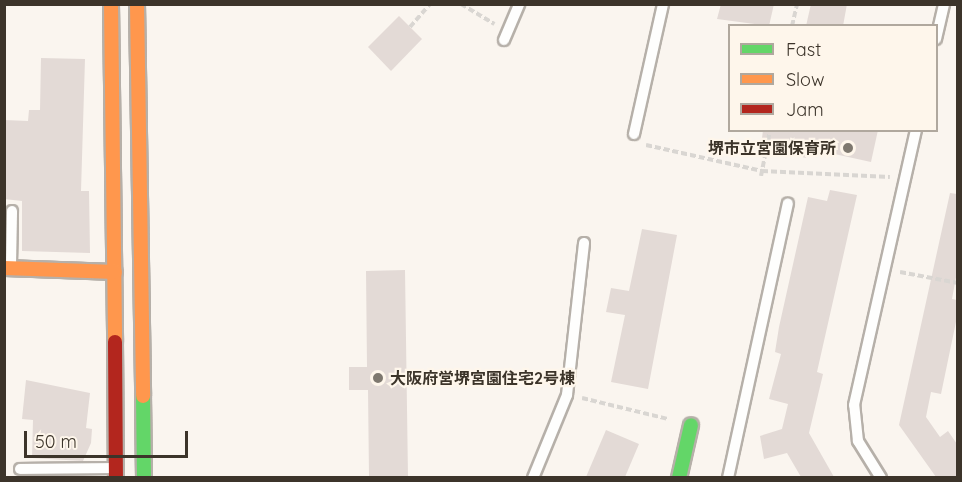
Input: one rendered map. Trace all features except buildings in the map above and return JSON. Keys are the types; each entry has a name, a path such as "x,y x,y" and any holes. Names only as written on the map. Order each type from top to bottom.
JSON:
{"street":[{"path":"111,4 116,472"},
{"path":"137,4 144,477"},
{"path":"8,268 115,272"},
{"path":"679,477 691,425"}],"lane":[{"path":"507,37 519,4"},
{"path":"634,134 663,4"},
{"path":"938,30 944,4"},
{"path":"881,477 858,441 854,405 916,132"},
{"path":"728,477 788,203"},
{"path":"8,268 12,211"},
{"path":"533,477 567,395 584,243"},
{"path":"20,469 116,472"}],"path":[{"path":"410,27 430,4"},
{"path":"461,4 507,37"},
{"path":"792,24 797,4"},
{"path":"761,173 770,132"},
{"path":"646,145 761,173 905,178"},
{"path":"885,269 957,283"},
{"path":"567,395 676,422"}],"traffic: fast":[{"path":"143,396 144,478"},
{"path":"679,478 691,425"}],"traffic: slow":[{"path":"111,4 115,342"},
{"path":"137,4 143,396"},
{"path":"4,268 115,272"}],"traffic: jam":[{"path":"115,342 116,478"}],"place":[{"name":"堺市立宮園保育所","path":"848,148"},
{"name":"大阪府営堺宮園住宅2号棟","path":"378,378"}]}
